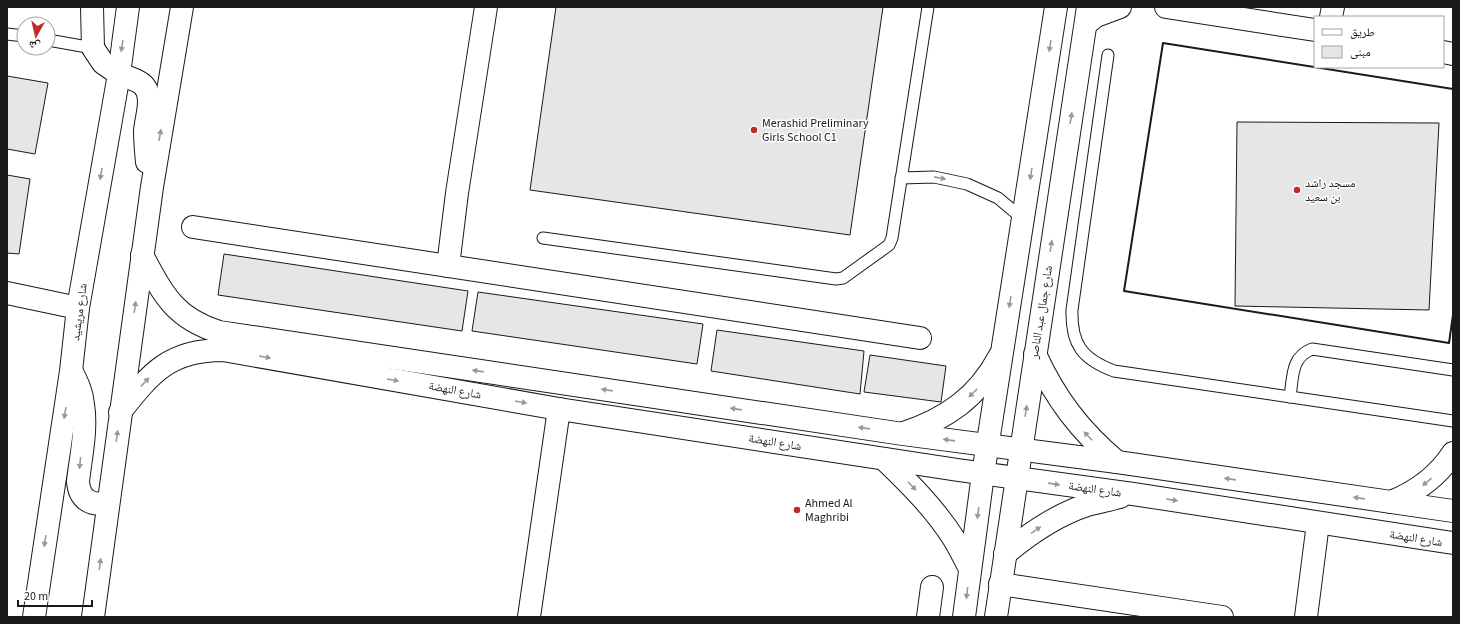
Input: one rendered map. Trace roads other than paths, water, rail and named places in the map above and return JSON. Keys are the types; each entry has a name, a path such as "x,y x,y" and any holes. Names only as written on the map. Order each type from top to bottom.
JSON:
{"street":[{"path":"92,7 93,48 103,63 119,74 128,79 139,82 144,86 148,96 145,142 147,165 152,187"},
{"name":"شارع مريشيد","path":"34,617 71,371 78,308 119,74 128,7"},
{"path":"93,617 142,255 182,7"},
{"path":"448,266 457,193 486,7"},
{"path":"964,617 983,474 1056,7"},
{"path":"1087,15 1096,16 1120,7"},
{"path":"1166,7 1314,30"},
{"name":"شارع جمال عبد الناصر","path":"996,617 1020,450 1087,15"},
{"path":"192,227 920,338"},
{"name":"شارع النهضة","path":"142,255 165,296 174,306 194,323 220,332 903,434 1117,462 1453,511"},
{"path":"7,292 78,308"},
{"path":"903,434 944,416 962,403 978,387 992,369 1003,349"},
{"name":"شارع النهضة","path":"120,412 142,384 165,364 179,357 208,350 223,350 559,409 1016,479 1133,494 1453,543"},
{"path":"1035,354 1056,395 1069,414 1100,448 1117,462"},
{"path":"71,371 79,386 85,420 78,481 79,488 82,495 87,500 101,504 108,502"},
{"path":"529,617 559,409"},
{"path":"1391,502 1405,496 1425,483 1442,468 1453,453"},
{"path":"884,459 914,488 936,513 955,540 970,569"},
{"path":"1005,554 1023,538 1043,525 1065,514 1087,505 1133,494"},
{"path":"1306,617 1318,523"},
{"path":"1000,584 1222,617"},
{"path":"928,617 932,586"}],"lane":[{"path":"543,238 836,279 843,278 889,245 892,238 928,7"},
{"path":"56,41 93,48"},
{"path":"1108,56 1072,310 1072,326 1076,342 1086,356 1099,365 1114,371 1453,421"},
{"path":"901,178 934,177 967,184 998,198 1024,219"},
{"path":"1290,397 1295,367 1298,359 1304,352 1312,350 1453,370"}],"place":[{"name":"Merashid Preliminary Girls School C1","path":"754,130"},
{"name":"مسجد راشد بن سعيد","path":"1297,190"},
{"name":"Ahmed Al Maghribi","path":"797,510"}]}
